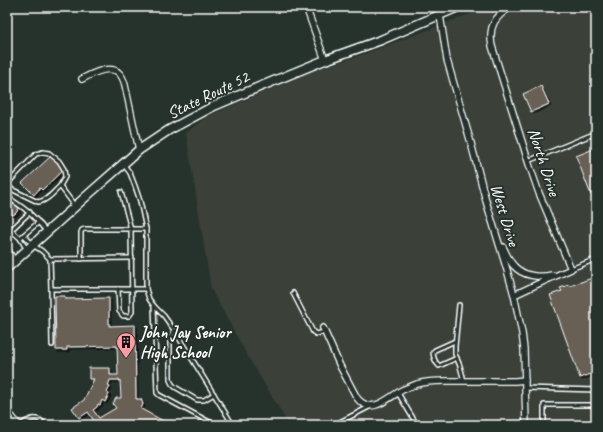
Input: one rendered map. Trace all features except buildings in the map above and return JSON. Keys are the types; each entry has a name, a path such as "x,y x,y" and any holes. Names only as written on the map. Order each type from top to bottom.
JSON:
{"main road":[{"name":"State Route 52","path":"7,268 139,150 169,130 214,106 325,60 381,40 458,7"}],"street":[{"path":"306,7 325,60"},
{"name":"North Drive","path":"511,7 500,14 492,27 492,46 528,161 542,200 571,269"},
{"name":"West Drive","path":"440,15 447,60 514,295 524,349 526,425"},
{"path":"82,79 90,74 107,69 118,72 122,76 139,150"},
{"path":"496,233 513,265 524,273 534,276 562,274"},
{"path":"7,249 14,261"},
{"path":"514,295 571,269"},
{"path":"324,330 340,366 357,398 360,402 370,406 378,405 398,393 416,384 424,382 525,380"},
{"path":"7,411 19,425"}],"lane":[{"path":"528,161 596,133"},
{"path":"43,152 49,153 59,161 64,170 65,177 60,186 41,202 38,202 11,189 8,186 9,182 36,154 43,152"},
{"path":"123,164 130,174 135,186 146,229 146,289 149,299 174,330 233,425"},
{"path":"60,186 75,206"},
{"path":"118,288 119,311 122,316 129,316 132,312 131,229 121,192"},
{"path":"7,198 30,212 47,232"},
{"path":"9,232 30,212"},
{"path":"20,238 39,222"},
{"path":"7,227 9,232 20,238 24,245 42,251 50,259 52,345"},
{"path":"81,259 82,230 146,229"},
{"path":"24,235 30,247"},
{"path":"50,259 132,258"},
{"path":"571,269 596,259"},
{"path":"51,289 146,289"},
{"path":"293,293 313,332 316,334 324,330"},
{"path":"459,305 455,354 464,381"},
{"path":"154,306 157,393 215,425"},
{"path":"174,330 170,341 170,380 172,384 197,400 204,400 214,394"},
{"path":"455,340 435,350 433,355 439,366 457,358"},
{"path":"526,388 596,390"},
{"path":"398,393 417,425"},
{"path":"544,425 544,405 596,405"},
{"path":"334,425 370,406"},
{"path":"19,425 31,419 37,418 45,425"}],"shaded area":[{"path":"489,7 596,7 596,425 289,425 247,355 211,289 186,133 206,117 274,87 313,71 367,53"}],"place":[{"name":"John Jay Senior High School","path":"126,359"}]}
